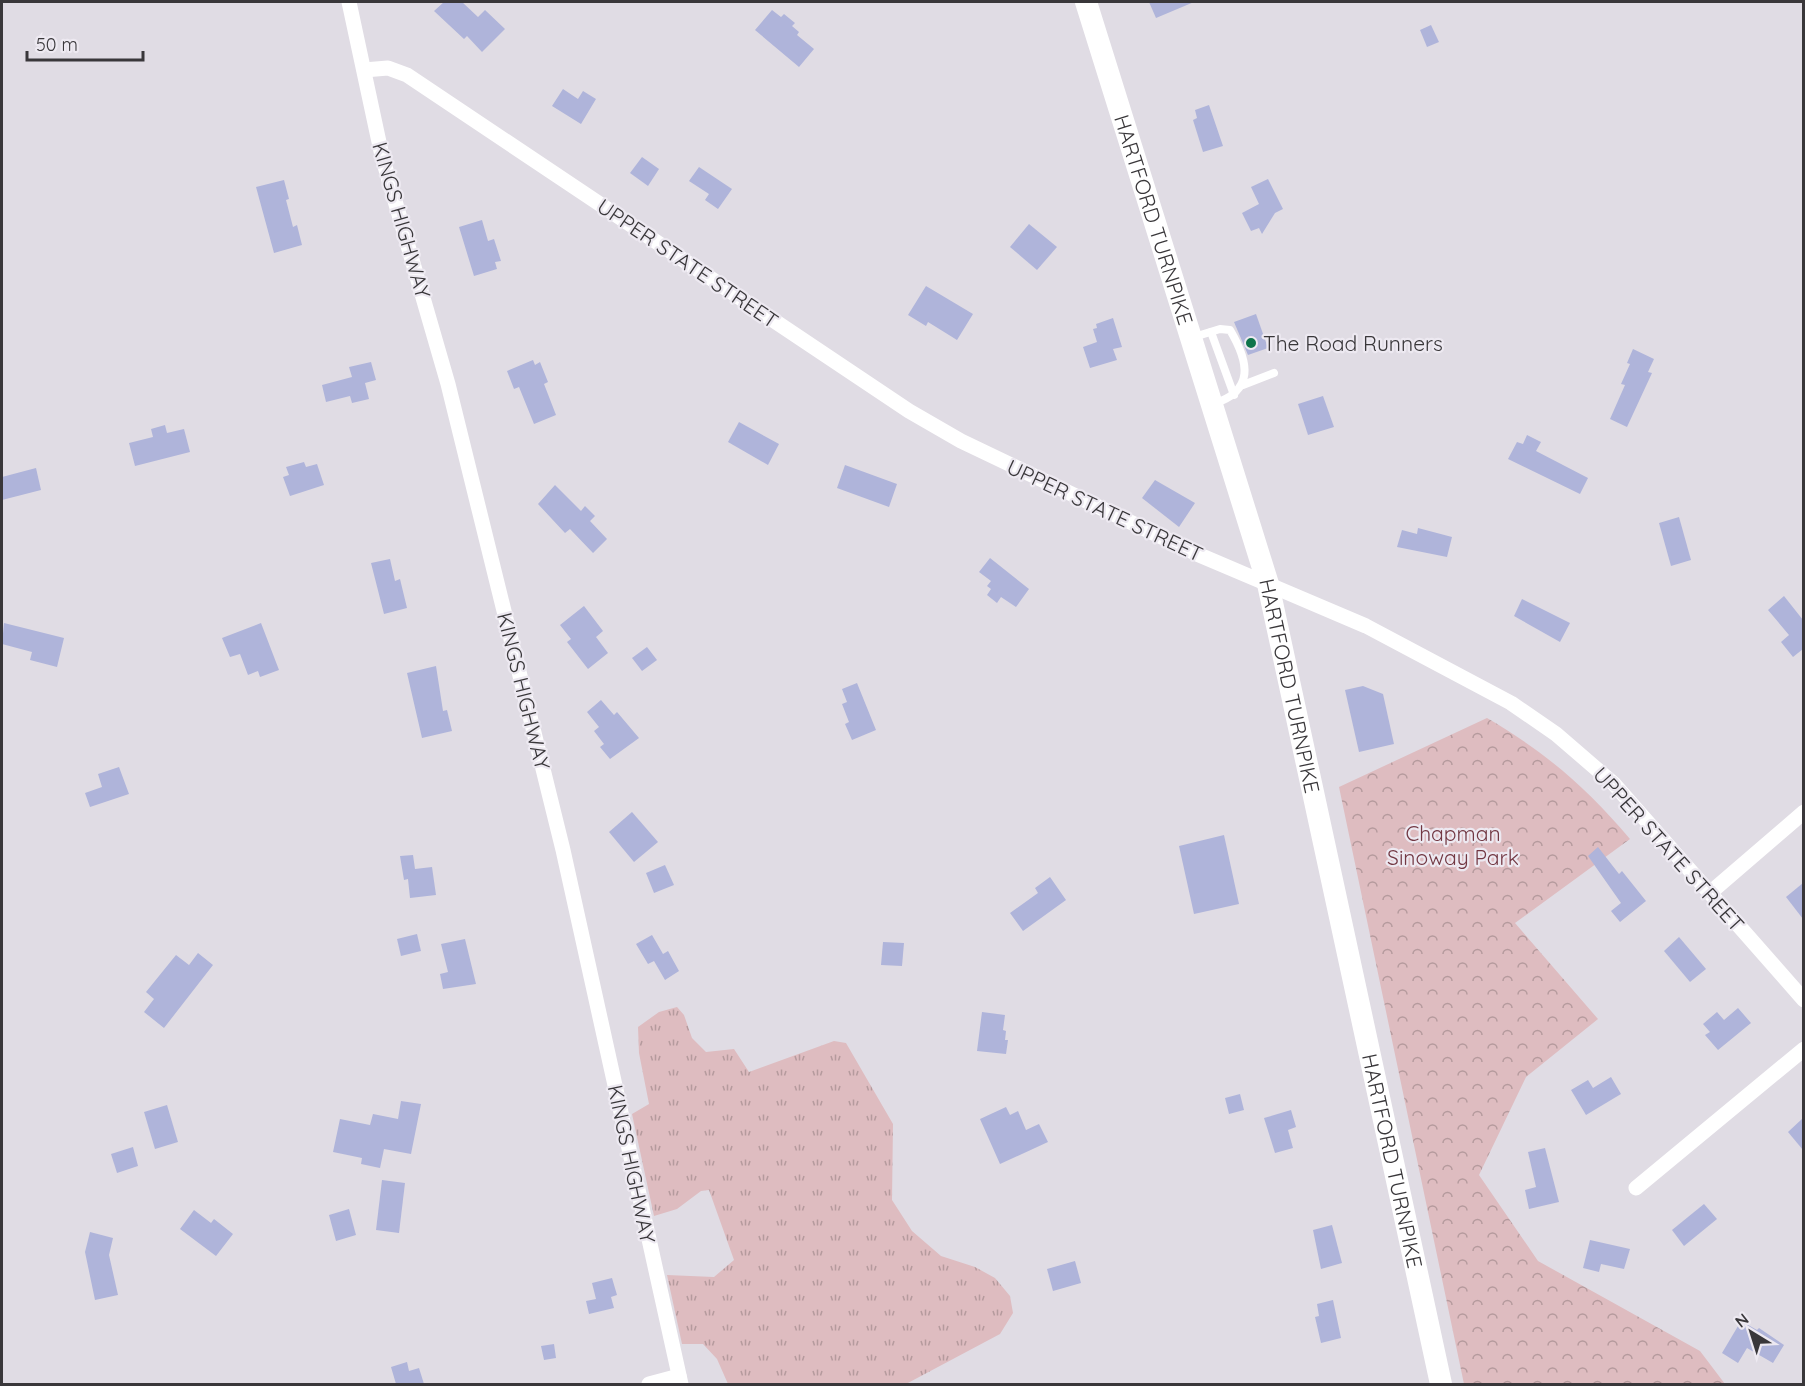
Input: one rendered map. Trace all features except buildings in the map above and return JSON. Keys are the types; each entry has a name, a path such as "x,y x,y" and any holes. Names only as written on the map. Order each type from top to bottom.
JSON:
{"main road":[{"name":"HARTFORD TURNPIKE","path":"1086,2 1202,335 1213,404 1268,584 1442,1384"}],"street":[{"name":"KINGS HIGHWAY","path":"349,2 382,156 448,384 561,839 680,1380"},
{"name":"UPPER STATE STREET","path":"364,70 388,68 407,75 909,411 961,441 1188,550 1366,626 1511,703 1556,734 1614,784 1711,892 1803,1000"},
{"path":"1711,892 1803,812"},
{"path":"1636,1188 1803,1049"},
{"path":"649,1384 680,1380"}],"lane":[{"path":"1234,395 1202,335 1230,330 1244,361 1243,384"},
{"path":"1213,404 1234,395 1243,384 1274,373"}],"green space":[{"name":"Chapman Sinoway Park","path":"1487,718 1528,744 1564,772 1614,820 1630,839 1515,923 1598,1019 1526,1077 1479,1175 1538,1261 1700,1351 1725,1384 1464,1384 1339,787"},
{"path":"677,1007 684,1015 692,1038 706,1052 734,1049 749,1072 834,1041 846,1043 893,1124 892,1200 912,1231 941,1256 975,1267 995,1278 1010,1296 1013,1313 1000,1334 906,1384 728,1384 717,1359 703,1344 682,1344 667,1275 714,1277 734,1260 709,1190 701,1191 677,1209 654,1216 632,1114 649,1104 639,1053 638,1027 659,1012"}],"place":[{"name":"The Road Runners","path":"1251,343"}]}
